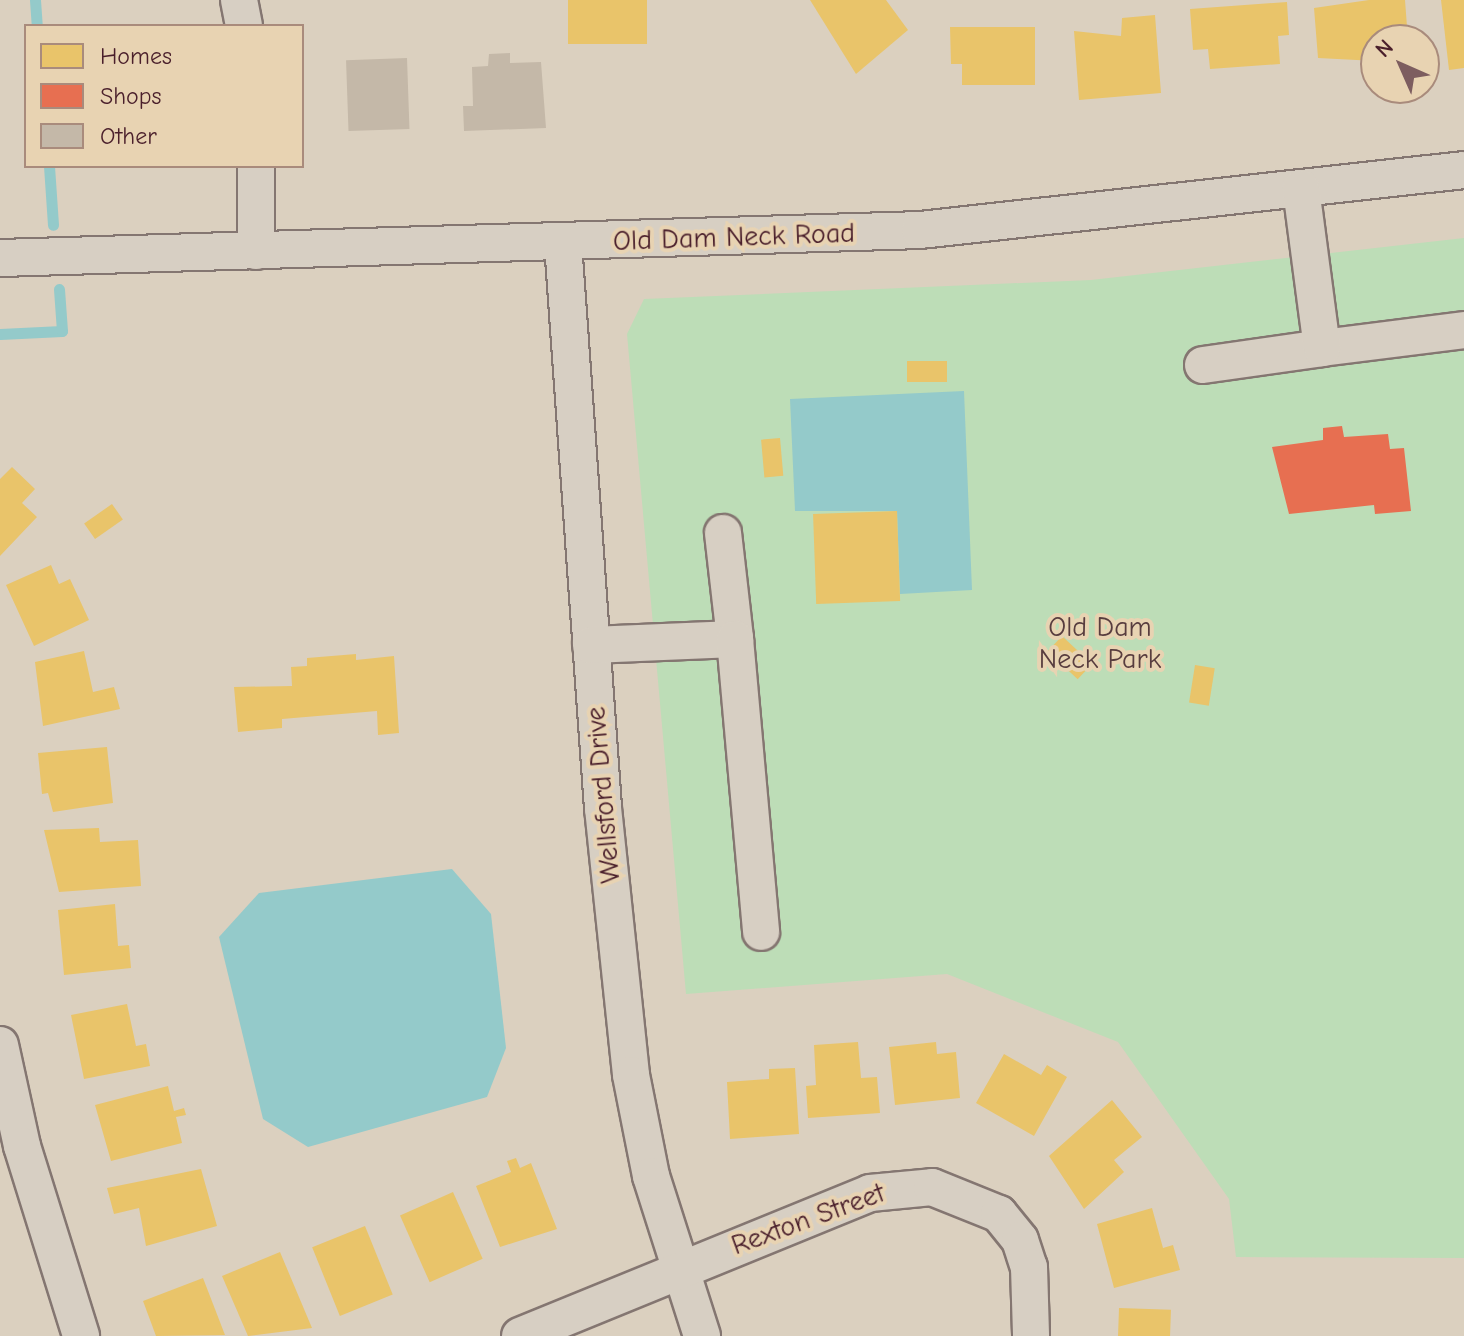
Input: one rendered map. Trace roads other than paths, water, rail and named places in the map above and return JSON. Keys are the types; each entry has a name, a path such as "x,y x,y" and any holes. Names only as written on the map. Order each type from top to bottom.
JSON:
{"street":[{"path":"239,0 244,24"},
{"path":"256,168 256,251"},
{"name":"Old Dam Neck Road","path":"0,258 920,230 1464,170"},
{"path":"1301,188 1322,348"},
{"name":"Wellsford Drive","path":"563,243 591,645 631,1075 676,1268 702,1336"},
{"path":"1203,365 1464,330"},
{"path":"723,533 761,932"},
{"path":"591,645 735,639"},
{"path":"0,1045 22,1146 81,1336"},
{"name":"Rexton Street","path":"520,1336 676,1268 870,1193 932,1187 999,1214 1020,1240 1029,1267 1031,1336"}],"water":[{"path":"964,391 972,590 900,594 897,511 795,511 790,399"},
{"path":"452,869 491,914 506,1048 487,1097 308,1147 263,1119 219,937 259,893"}],"waterway":[{"path":"35,0 37,24"},
{"path":"49,168 53,225"},
{"path":"0,334 62,331 59,289"}],"park label":[{"name":"Old Dam Neck Park","path":"1100,643"}]}
